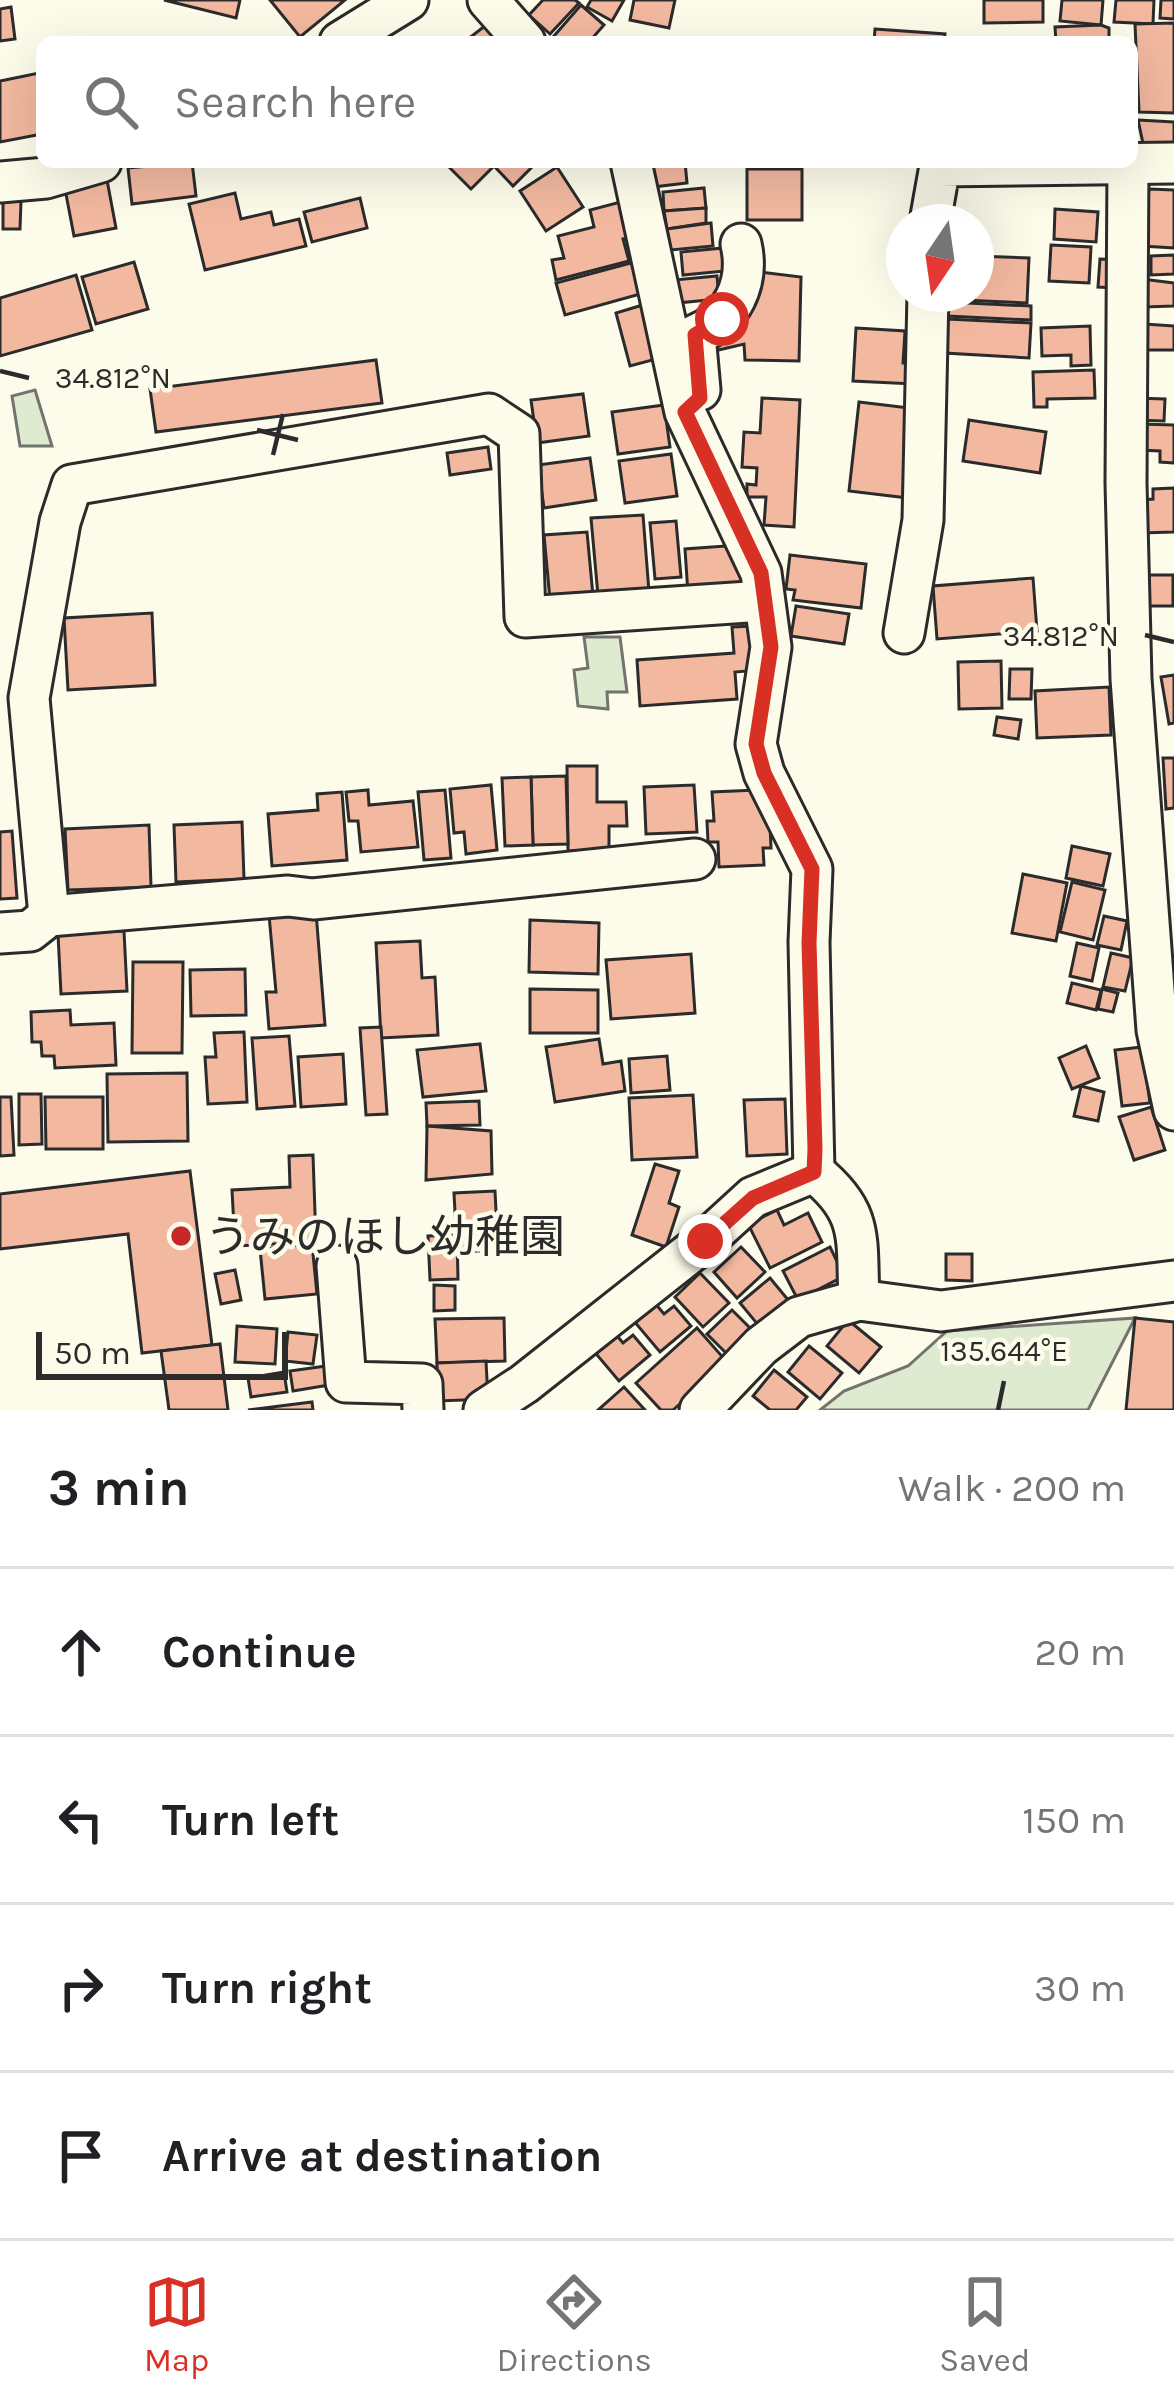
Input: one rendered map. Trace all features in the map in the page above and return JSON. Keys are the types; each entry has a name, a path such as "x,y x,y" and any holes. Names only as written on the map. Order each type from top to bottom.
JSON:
{"street":[{"path":"350,36 408,0"},
{"path":"488,0 520,36"},
{"path":"1138,165 1174,163"},
{"path":"0,182 46,178 80,168"},
{"path":"632,168 685,412 761,573 771,647 756,744 764,773 812,869 814,1172"},
{"path":"933,204 940,168"},
{"path":"1128,168 1126,483 1131,679 1160,885 1157,1030 1170,1059 1174,1110"},
{"path":"685,412 700,398 695,335 722,319 741,290 745,273 741,244"},
{"path":"904,633 923,520 928,312"},
{"path":"49,916 29,698 60,522 72,485 490,415 520,434 525,617 764,601"},
{"path":"0,933 30,931 49,916 287,896 313,899 695,860"},
{"path":"814,1172 840,1192 854,1217 859,1300"},
{"path":"484,1410 532,1397 753,1198 814,1172"},
{"path":"337,1266 346,1382 422,1384 423,1410"},
{"path":"700,1410 761,1346 799,1317 859,1300 941,1311 1174,1281"}],"green space":[{"path":"35,390 52,446 20,446 12,396"},
{"path":"584,637 620,637 627,692 607,692 608,709 578,706 574,670 588,668"},
{"path":"1135,1318 1088,1410 820,1410 844,1391 908,1366 947,1331"}],"building":[{"path":"164,0 240,0 236,18"},
{"path":"270,0 345,0 301,36"},
{"path":"543,0 579,3 550,34 529,15"},
{"path":"591,0 624,0 612,21 587,7"},
{"path":"634,0 675,0 669,28 630,20"},
{"path":"984,0 1043,0 1043,22 984,23"},
{"path":"1062,0 1103,0 1101,25 1060,21"},
{"path":"1116,0 1154,0 1153,24 1114,22"},
{"path":"1161,0 1174,0 1174,19 1160,18"},
{"path":"581,5 604,25 594,36 554,36"},
{"path":"11,7 15,39 0,41 0,9"},
{"path":"490,22 501,36 472,36"},
{"path":"1174,23 1174,113 1139,112 1135,24"},
{"path":"1101,25 1109,28 1109,36 1056,36 1055,27"},
{"path":"875,29 945,34 945,36 874,36"},
{"path":"36,74 36,135 0,142 0,81"},
{"path":"1138,120 1174,122 1174,149 1144,148"},
{"path":"128,168 193,168 196,196 132,204"},
{"path":"450,168 492,168 471,189"},
{"path":"496,168 531,168 513,186"},
{"path":"558,168 583,207 546,231 520,191"},
{"path":"651,168 686,168 687,183 653,187"},
{"path":"747,169 802,169 802,220 747,220"},
{"path":"107,180 116,228 74,236 65,189"},
{"path":"704,188 706,208 664,211 663,192"},
{"path":"1149,189 1174,190 1174,248 1143,246"},
{"path":"235,193 241,219 271,212 274,225 299,219 306,246 205,270 189,204"},
{"path":"360,198 367,228 312,242 304,212"},
{"path":"628,200 638,236 623,239 629,261 556,280 552,260 564,258 558,236 594,227 590,210"},
{"path":"3,201 21,201 20,229 3,229"},
{"path":"706,208 706,223 667,229 664,211"},
{"path":"1055,209 1098,212 1096,242 1054,239"},
{"path":"711,223 713,246 671,250 667,229"},
{"path":"1051,245 1091,247 1089,283 1049,281"},
{"path":"723,248 725,271 683,275 681,252"},
{"path":"1174,255 1174,274 1151,275 1151,256"},
{"path":"994,257 1029,258 1027,303 994,301"},
{"path":"1100,259 1118,260 1116,288 1098,287"},
{"path":"642,260 651,291 565,315 556,283"},
{"path":"134,262 148,309 96,324 82,277"},
{"path":"760,272 801,277 799,361 745,360 744,344 714,351 753,298"},
{"path":"76,275 92,330 0,356 0,298"},
{"path":"717,276 719,299 677,303 674,280"},
{"path":"1142,279 1174,283 1174,306 1144,307"},
{"path":"646,304 660,358 630,366 616,313"},
{"path":"994,304 1031,306 1031,320 947,316 947,312 994,312"},
{"path":"947,319 1031,323 1029,358 945,353"},
{"path":"1144,324 1174,326 1174,350 1143,350"},
{"path":"1090,326 1091,365 1071,366 1071,355 1042,356 1041,328"},
{"path":"856,328 905,331 903,363 915,363 914,384 853,381"},
{"path":"376,360 382,403 156,432 150,389"},
{"path":"1094,370 1095,398 1047,399 1047,407 1034,407 1033,372"},
{"path":"583,394 589,436 537,443 531,400"},
{"path":"762,398 800,400 794,527 764,525 766,497 747,497 747,484 756,485 757,468 742,467 744,432 760,433"},
{"path":"1133,398 1165,399 1164,421 1132,420"},
{"path":"859,402 918,409 908,498 849,491"},
{"path":"664,405 670,447 618,454 612,412"},
{"path":"969,420 1046,432 1040,473 963,461"},
{"path":"1139,424 1174,425 1174,463 1160,462 1160,451 1138,450"},
{"path":"488,447 491,469 450,475 447,453"},
{"path":"671,454 677,496 625,503 619,461"},
{"path":"590,458 596,500 544,508 538,465"},
{"path":"1174,488 1174,532 1141,533 1140,500 1153,499 1153,489"},
{"path":"643,515 649,592 598,596 591,518"},
{"path":"676,521 681,577 655,579 650,523"},
{"path":"587,532 593,596 550,600 544,535"},
{"path":"739,545 742,591 688,594 685,549"},
{"path":"790,555 866,564 861,608 793,600 795,590 786,589"},
{"path":"1143,575 1173,575 1173,606 1144,606"},
{"path":"1033,578 1037,631 937,639 933,586"},
{"path":"796,606 849,614 844,644 791,636"},
{"path":"152,613 155,685 68,690 64,618"},
{"path":"755,626 759,670 735,672 737,699 640,706 637,660 734,653 732,627"},
{"path":"1001,661 1002,708 959,709 958,662"},
{"path":"1010,669 1032,669 1031,699 1009,699"},
{"path":"1174,675 1174,723 1169,724 1161,677"},
{"path":"1109,687 1111,735 1037,738 1035,691"},
{"path":"997,717 1021,720 1018,739 994,735"},
{"path":"1163,758 1174,758 1174,808 1166,809"},
{"path":"567,766 597,766 597,802 626,802 627,826 609,826 609,851 568,851"},
{"path":"566,776 568,844 533,845 531,777"},
{"path":"531,777 533,845 505,846 502,778"},
{"path":"491,785 497,850 466,854 464,832 454,833 450,789"},
{"path":"694,785 697,832 646,834 644,787"},
{"path":"368,790 369,805 413,801 418,847 361,852 358,821 349,821 346,792"},
{"path":"445,790 451,858 424,860 418,792"},
{"path":"757,790 769,800 771,848 763,848 764,865 719,867 718,842 708,842 707,821 714,821 712,792"},
{"path":"342,792 347,860 272,866 268,814 318,810 317,794"},
{"path":"242,822 244,879 176,882 174,825"},
{"path":"149,825 151,887 68,890 65,829"},
{"path":"12,831 17,898 0,899 0,832"},
{"path":"1072,846 1110,854 1103,886 1066,878"},
{"path":"1023,874 1067,883 1056,941 1012,933"},
{"path":"1072,882 1105,890 1093,940 1060,932"},
{"path":"316,912 325,1025 269,1029 266,992 276,992 269,915"},
{"path":"1104,916 1127,921 1121,950 1097,945"},
{"path":"530,920 599,923 598,974 529,972"},
{"path":"124,931 127,991 61,994 58,934"},
{"path":"420,941 422,978 435,977 438,1035 381,1038 376,943"},
{"path":"1077,943 1099,948 1092,981 1070,976"},
{"path":"1111,953 1133,958 1125,991 1103,987"},
{"path":"691,954 695,1013 611,1019 606,960"},
{"path":"133,962 183,962 182,1053 132,1053"},
{"path":"245,969 246,1015 191,1016 190,970"},
{"path":"1072,983 1101,990 1096,1010 1067,1003"},
{"path":"530,989 598,990 598,1033 530,1033"},
{"path":"1102,989 1118,993 1113,1012 1098,1009"},
{"path":"70,1010 71,1025 114,1023 116,1065 55,1068 54,1056 42,1056 41,1042 32,1042 31,1012"},
{"path":"381,1027 387,1114 366,1115 360,1028"},
{"path":"244,1032 247,1102 208,1104 205,1057 216,1057 214,1033"},
{"path":"289,1036 295,1106 257,1109 252,1038"},
{"path":"599,1039 603,1064 621,1061 625,1091 555,1102 546,1047"},
{"path":"480,1044 486,1091 423,1097 417,1050"},
{"path":"1086,1046 1099,1078 1072,1089 1059,1058"},
{"path":"1142,1047 1150,1103 1122,1106 1115,1050"},
{"path":"343,1054 346,1104 301,1107 298,1057"},
{"path":"667,1056 670,1090 631,1093 629,1059"},
{"path":"187,1073 188,1141 108,1142 107,1074"},
{"path":"1081,1086 1104,1092 1098,1121 1074,1116"},
{"path":"19,1094 41,1094 42,1144 19,1145"},
{"path":"693,1095 697,1157 632,1160 629,1098"},
{"path":"0,1097 11,1097 14,1155 0,1156"},
{"path":"45,1097 103,1097 103,1149 46,1149"},
{"path":"785,1099 787,1154 747,1156 744,1100"},
{"path":"479,1101 480,1125 427,1126 426,1103"},
{"path":"1151,1107 1165,1150 1134,1160 1119,1117"},
{"path":"427,1126 491,1131 492,1174 426,1180"},
{"path":"313,1155 316,1242 235,1246 232,1190 290,1187 289,1156"},
{"path":"655,1164 679,1171 669,1203 679,1207 666,1247 632,1235"},
{"path":"190,1171 212,1345 142,1353 128,1234 0,1249 0,1194"},
{"path":"495,1191 498,1250 457,1252 454,1193"},
{"path":"777,1210 784,1225 808,1213 822,1242 770,1268 748,1224"},
{"path":"457,1235 458,1279 430,1280 428,1236"},
{"path":"312,1244 317,1294 265,1299 260,1249"},
{"path":"741,1247 765,1272 737,1298 714,1272"},
{"path":"830,1247 844,1276 798,1300 783,1271"},
{"path":"946,1254 972,1254 972,1281 946,1280"},
{"path":"235,1270 241,1300 221,1304 215,1274"},
{"path":"700,1273 729,1303 703,1327 675,1297"},
{"path":"770,1278 794,1307 764,1332 740,1303"},
{"path":"434,1285 455,1286 455,1310 434,1311"},
{"path":"654,1302 664,1314 674,1306 691,1326 660,1352 633,1320"},
{"path":"732,1310 757,1335 732,1359 707,1334"},
{"path":"504,1318 505,1361 437,1363 435,1319"},
{"path":"1135,1318 1174,1322 1174,1410 1126,1410"},
{"path":"848,1320 881,1347 859,1373 827,1346"},
{"path":"237,1326 277,1329 275,1364 235,1362"},
{"path":"697,1328 727,1362 673,1410 661,1410 636,1383"},
{"path":"613,1331 623,1343 633,1335 650,1355 619,1381 592,1349"},
{"path":"288,1332 317,1335 313,1364 285,1361"},
{"path":"220,1344 228,1410 169,1410 161,1351"},
{"path":"809,1346 842,1373 820,1399 788,1372"},
{"path":"486,1361 488,1399 438,1401 437,1363"},
{"path":"326,1366 329,1385 293,1391 290,1371"},
{"path":"774,1370 807,1397 796,1410 770,1410 753,1396"},
{"path":"284,1372 287,1392 251,1397 248,1378"},
{"path":"624,1387 645,1410 598,1410"},
{"path":"312,1402 313,1410 248,1410"}],"place":[{"name":"うみのほし幼稚園","path":"181,1236"}],"route":[{"path":"705,1241 753,1198 814,1172 815,1149 809,943 812,869 764,773 756,744 771,647 761,573 685,412 700,398 695,335 722,319"}]}
